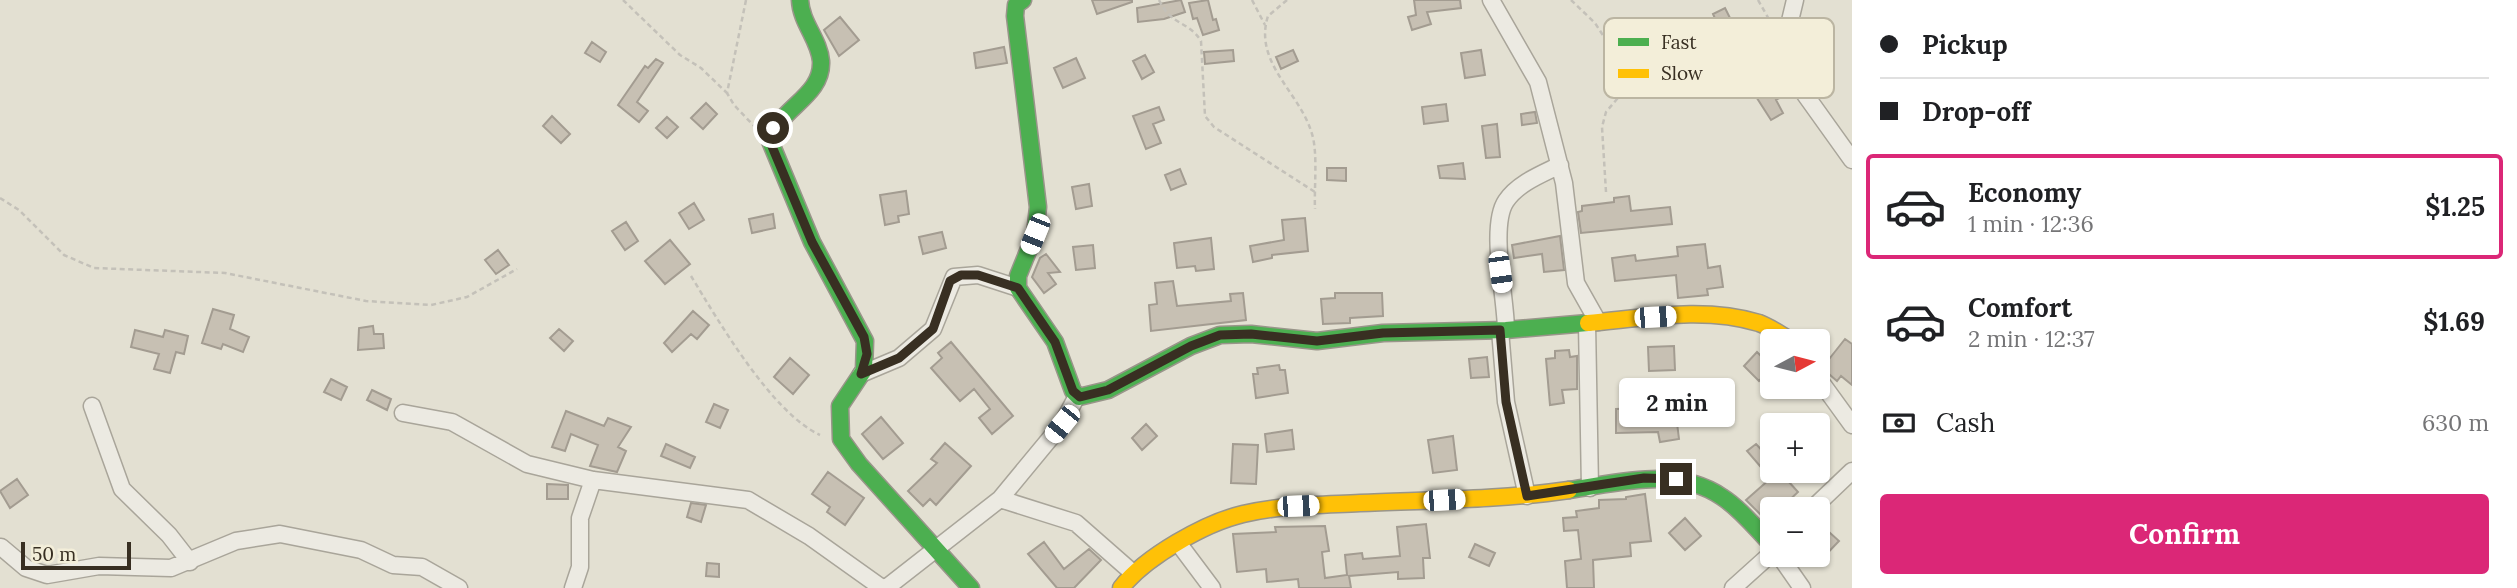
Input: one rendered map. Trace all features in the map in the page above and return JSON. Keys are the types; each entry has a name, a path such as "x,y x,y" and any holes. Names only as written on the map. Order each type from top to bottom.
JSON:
{"street":[{"path":"800,0 801,16 817,43 821,70 814,88 778,121 770,141 812,242 864,337 867,354 861,374 841,406 838,425 843,444 971,588"},
{"path":"1023,0 1016,5 1015,16 1038,207 1035,234 1018,276 1018,288 1055,342 1077,396"},
{"path":"1491,0 1538,82 1560,165 1570,219 1576,283 1593,323 1590,488"},
{"path":"1791,18 1795,0"},
{"path":"1807,98 1852,160"},
{"path":"1527,496 1506,402 1503,330 1506,308 1500,256 1503,208 1522,187 1560,165"},
{"path":"861,374 899,358 933,329 954,277 978,275 1018,288"},
{"path":"1506,308 1532,328"},
{"path":"1077,396 1086,397 1108,390 1191,346 1220,335 1251,334 1317,341 1383,333 1503,330 1697,314 1734,317 1771,329"},
{"path":"1830,395 1852,425"},
{"path":"403,413 452,422 527,464 593,480 748,500 810,536 884,588 937,551 1000,499 1062,424 1077,396"},
{"path":"92,406 122,489 169,535 190,562"},
{"path":"1825,497 1852,471"},
{"path":"1121,588 1133,572 1219,521 1273,508 1527,496 1658,478 1694,483 1723,497 1760,533"},
{"path":"573,588 580,567 580,518 593,480"},
{"path":"1000,499 1076,523 1133,572"},
{"path":"2,547 19,564 41,575 99,566 162,569 190,562 248,538 280,534 361,550 393,565 422,567 459,588"},
{"path":"1179,544 1212,588"},
{"path":"1733,588 1760,564"},
{"path":"1787,567 1802,588"}],"path":[{"path":"623,0 680,55 701,68 770,141"},
{"path":"727,93 746,0"},
{"path":"1159,0 1171,20 1196,33 1200,41 1205,116 1214,127 1250,152 1315,192"},
{"path":"1252,0 1265,26 1268,51 1279,78 1313,135 1315,209"},
{"path":"1265,26 1268,16 1287,0"},
{"path":"1571,0 1595,23 1604,37"},
{"path":"1758,0 1767,18"},
{"path":"1606,192 1602,127 1606,112 1621,98"},
{"path":"0,198 19,210 64,255 94,268 225,273 366,301 430,305 467,297 517,269"},
{"path":"691,276 732,342 796,419 809,430 843,444"}],"building":[{"path":"1092,0 1132,0 1132,2 1097,14"},
{"path":"1181,0 1185,12 1164,19 1138,22 1137,8"},
{"path":"1208,0 1213,20 1216,19 1219,30 1203,35 1197,18 1193,19 1189,3"},
{"path":"1414,0 1460,0 1461,8 1427,12 1431,24 1412,30 1408,17 1416,15"},
{"path":"1725,8 1730,18 1715,18 1713,14"},
{"path":"840,17 859,40 839,56 824,30"},
{"path":"592,42 606,52 600,62 585,53"},
{"path":"1004,47 1007,63 976,68 974,53"},
{"path":"1233,50 1234,61 1205,64 1204,52"},
{"path":"1293,50 1298,61 1281,69 1276,57"},
{"path":"1481,50 1485,75 1465,78 1461,53"},
{"path":"1145,55 1154,72 1142,79 1133,61"},
{"path":"1076,58 1085,78 1063,88 1054,68"},
{"path":"656,59 663,63 637,102 648,111 639,122 618,105 645,66 648,68"},
{"path":"1757,98 1779,98 1776,100 1783,113 1771,120"},
{"path":"706,103 717,114 703,129 691,118"},
{"path":"1446,104 1448,121 1424,124 1422,107"},
{"path":"1159,107 1164,120 1153,124 1161,143 1146,149 1133,116"},
{"path":"1535,112 1537,123 1522,125 1521,114"},
{"path":"552,116 570,134 561,143 543,126"},
{"path":"667,117 678,127 667,138 656,128"},
{"path":"1497,124 1500,157 1486,158 1482,126"},
{"path":"1463,163 1465,179 1440,178 1438,166"},
{"path":"1327,168 1346,168 1346,181 1327,180"},
{"path":"1180,169 1186,184 1171,190 1165,175"},
{"path":"1089,184 1092,206 1076,209 1072,187"},
{"path":"906,191 909,214 898,216 899,222 885,225 880,195"},
{"path":"1629,196 1631,211 1670,207 1672,224 1581,233 1578,212 1582,211 1582,206 1614,202 1614,198"},
{"path":"694,203 704,220 689,229 679,213"},
{"path":"773,214 775,228 752,233 749,219"},
{"path":"1305,218 1308,251 1272,255 1272,258 1253,262 1250,246 1284,240 1282,220"},
{"path":"626,222 638,241 625,250 612,231"},
{"path":"942,232 946,248 923,254 919,237"},
{"path":"1560,236 1564,270 1544,272 1542,254 1514,258 1512,245"},
{"path":"1211,238 1214,269 1196,271 1195,266 1177,268 1174,243"},
{"path":"670,240 690,264 665,284 645,261"},
{"path":"1705,244 1708,268 1720,266 1723,287 1707,289 1708,295 1678,298 1676,275 1615,281 1612,258 1635,255 1636,261 1678,256 1677,247"},
{"path":"1093,245 1095,268 1076,270 1073,247"},
{"path":"498,250 509,265 496,274 485,260"},
{"path":"1046,254 1060,272 1048,273 1056,284 1044,293 1032,277 1040,258"},
{"path":"1173,281 1177,306 1231,301 1230,294 1243,293 1246,320 1151,331 1149,305 1157,304 1155,283"},
{"path":"1335,293 1382,293 1383,316 1350,318 1350,323 1323,324 1321,299 1335,298"},
{"path":"213,309 234,315 230,329 249,337 243,352 223,344 221,349 202,343"},
{"path":"693,311 709,325 697,339 691,334 672,352 664,343"},
{"path":"373,326 374,334 383,334 384,348 358,350 359,328"},
{"path":"559,329 573,341 564,351 550,338"},
{"path":"135,330 163,337 165,330 188,336 184,354 176,352 170,373 154,369 159,354 131,347"},
{"path":"1845,339 1852,344 1852,385 1841,376 1837,381 1830,375 1830,358"},
{"path":"951,342 1013,416 992,434 979,418 990,409 974,389 960,401 931,368 942,358 938,353"},
{"path":"1674,346 1675,370 1649,371 1648,347"},
{"path":"1569,350 1570,357 1577,356 1577,389 1562,390 1564,403 1550,405 1546,359 1555,358 1555,351"},
{"path":"1757,352 1760,355 1759,381 1744,366"},
{"path":"1487,357 1489,377 1471,378 1469,359"},
{"path":"790,358 809,375 793,394 774,377"},
{"path":"1279,365 1280,370 1285,370 1288,393 1256,398 1253,374 1258,374 1257,368"},
{"path":"331,379 347,387 341,400 324,392"},
{"path":"372,390 391,399 387,410 367,400"},
{"path":"714,404 728,410 720,428 706,422"},
{"path":"1641,408 1641,420 1676,415 1679,439 1660,442 1658,432 1616,433 1616,409"},
{"path":"566,411 604,426 608,418 631,427 618,447 626,451 617,472 590,466 598,445 571,434 565,451 552,447"},
{"path":"881,417 903,443 883,459 862,434"},
{"path":"1146,424 1157,436 1142,450 1132,438"},
{"path":"1292,430 1294,449 1267,452 1265,434"},
{"path":"1453,436 1457,470 1433,473 1428,440"},
{"path":"945,443 971,466 936,505 930,499 923,506 908,491 937,463 931,459"},
{"path":"666,444 695,457 690,468 661,456"},
{"path":"1233,444 1258,445 1256,484 1231,483"},
{"path":"1756,444 1760,448 1760,466 1747,451"},
{"path":"828,472 864,498 845,525 827,512 830,507 812,494"},
{"path":"17,479 28,495 10,508 0,491"},
{"path":"1765,483 1790,483 1798,492 1793,497 1760,497 1760,514 1746,500"},
{"path":"547,484 568,485 568,499 547,499"},
{"path":"1645,494 1651,541 1630,543 1631,556 1593,560 1594,588 1567,588 1565,561 1581,559 1578,530 1564,531 1563,518 1577,517 1576,511 1599,508 1599,500 1626,499"},
{"path":"691,503 706,505 701,522 687,517"},
{"path":"1685,518 1701,536 1685,550 1669,533"},
{"path":"1426,524 1430,558 1423,558 1424,578 1398,579 1398,572 1349,576 1351,588 1299,588 1298,579 1267,582 1266,569 1237,572 1233,534 1276,532 1275,527 1325,526 1329,551 1322,552 1325,578 1347,575 1345,555 1362,553 1363,559 1400,556 1397,527"},
{"path":"1830,533 1839,541 1830,550"},
{"path":"1044,542 1064,569 1089,549 1101,560 1074,588 1057,588 1028,554"},
{"path":"1475,544 1495,553 1489,566 1469,557"},
{"path":"707,563 719,564 719,577 706,576"}],"traffic: fast":[{"path":"800,0 803,16 820,53 820,73 808,93 782,120 770,141 812,242 865,341 864,370 840,406 841,439 859,464 971,588"},
{"path":"1023,0 1016,5 1015,16 1038,207 1035,234 1018,276 1018,288 1055,342 1073,391 1079,397 1108,390 1191,346 1220,335 1251,334 1317,341 1383,333 1506,330 1588,323"},
{"path":"1569,490 1647,479 1686,482 1722,497 1760,533"}],"traffic: slow":[{"path":"1588,323 1695,314 1738,318 1771,329"},
{"path":"1121,588 1160,553 1211,525 1243,514 1302,506 1491,498 1569,490"}],"route":[{"path":"773,128 771,144 812,242 865,341 866,362 861,374 899,358 924,338 939,320 950,281 961,275 978,275 1018,288 1045,324 1055,342 1073,391 1080,397 1108,390 1191,346 1220,335 1251,334 1317,341 1383,333 1500,330 1506,402 1527,496 1644,478 1676,479"}]}
